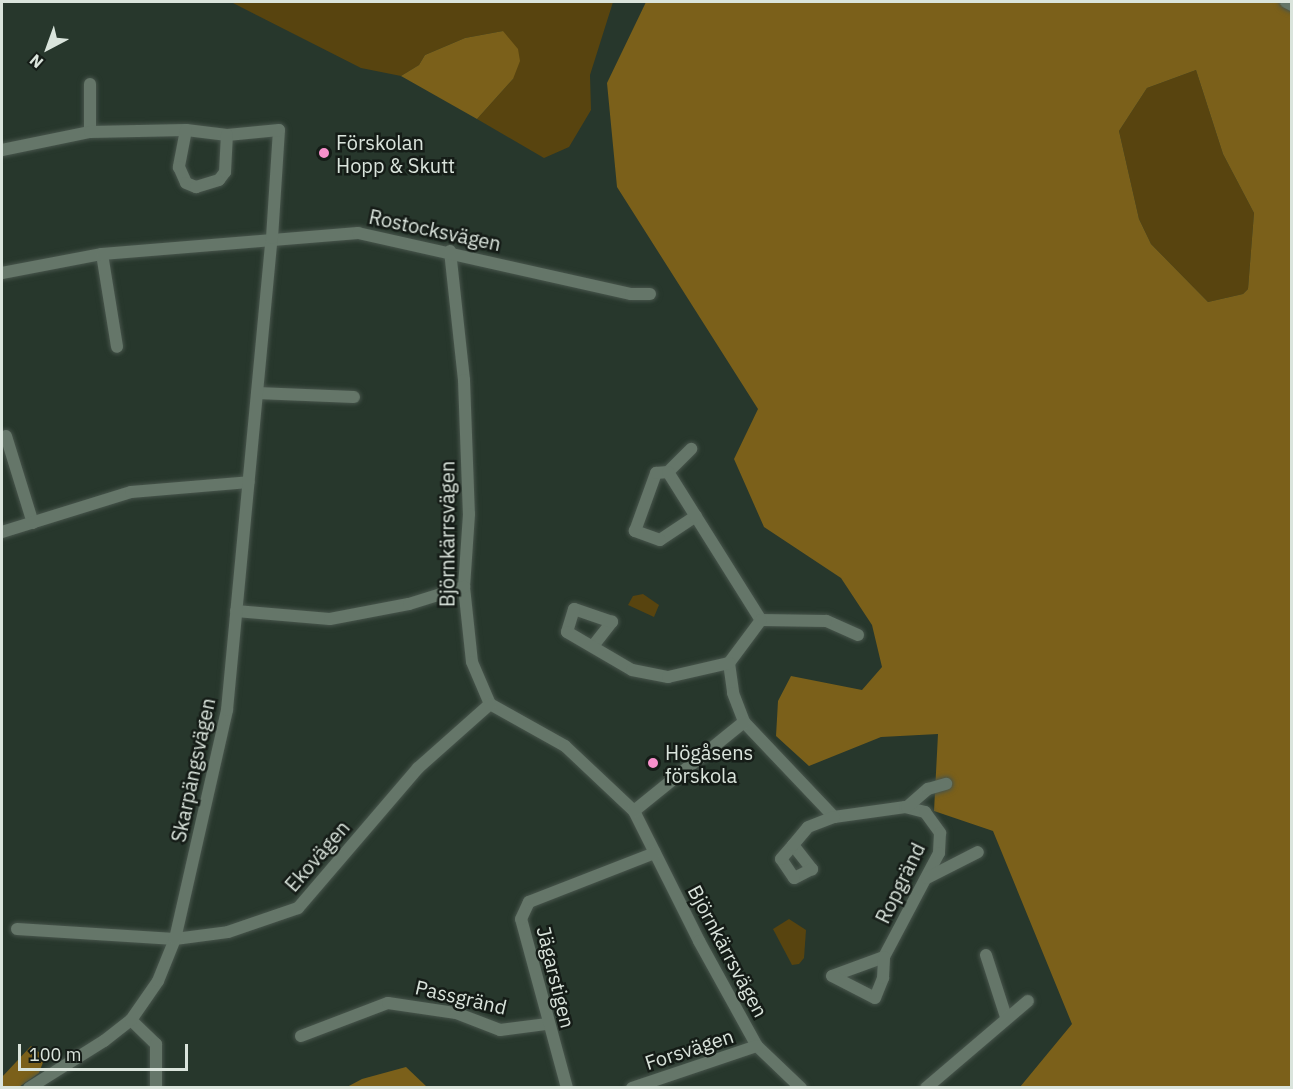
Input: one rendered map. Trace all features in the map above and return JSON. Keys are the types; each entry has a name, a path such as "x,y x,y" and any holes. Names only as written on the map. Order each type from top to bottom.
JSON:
{"street":[{"path":"1286,2 1292,5"},
{"path":"90,84 90,132"},
{"path":"2,150 90,132 186,130 227,135 225,172 212,184 196,187 186,183 179,173 186,130"},
{"name":"Skarpängsvägen","path":"29,1088 104,1041 131,1020 158,981 175,939 227,710 272,238 279,130 227,135"},
{"name":"Rostocksvägen","path":"2,273 102,254 272,238 358,233 450,251 631,294 650,294"},
{"name":"Björnkärrsvägen","path":"450,251 464,380 469,514 464,587 472,662 490,704 565,746 634,812 757,1046 801,1088"},
{"path":"102,254 117,347"},
{"path":"257,393 354,397"},
{"path":"6,436 33,523"},
{"path":"691,449 668,472 656,473 635,531 660,540 696,516"},
{"path":"668,472 761,620"},
{"path":"2,532 131,492 249,482"},
{"path":"236,611 330,619 409,604 464,587"},
{"path":"761,620 826,621 858,635"},
{"path":"593,646 632,670 668,677 729,663 761,620"},
{"path":"729,663 733,693 744,722 834,817"},
{"name":"Ekovägen","path":"17,930 175,939 228,932 298,908 418,768 490,704"},
{"path":"634,812 744,722"},
{"path":"793,845 808,827 834,817 908,807 928,789 946,784"},
{"name":"Ropgränd","path":"884,957 939,853 940,833 925,812 908,807"},
{"path":"927,878 978,852"},
{"name":"Jägarstigen","path":"567,1088 546,1024 521,919 529,902 655,853"},
{"path":"986,955 1006,1017"},
{"path":"926,1088 1006,1017 1028,1001"},
{"name":"Passgränd","path":"301,1036 388,1003 456,1013 500,1030 546,1024"},
{"path":"131,1020 156,1044 156,1088"},
{"name":"Forsvägen","path":"632,1088 757,1046"}],"shaded area":[{"path":"231,2 613,2 590,75 591,110 569,147 544,158 477,119 513,79 503,31 465,38 425,55 419,65 401,76 361,68"},
{"path":"646,2 1291,2 1291,1087 1020,1087 1072,1024 993,831 934,811 938,734 881,737 809,766 776,736 778,701 791,676 862,690 882,667 872,625 841,578 764,527 734,459 758,409 617,187 607,83","holes":["1196,70 1223,154 1254,213 1248,289 1243,294 1208,302 1151,244 1139,219 1119,131 1147,88"]},
{"path":"503,31 518,49 520,61 513,79 477,119 401,76 419,65 425,55 465,38"},
{"path":"1196,70 1223,154 1254,213 1248,289 1243,294 1208,302 1151,244 1139,219 1119,131 1147,88"},
{"path":"643,594 659,605 654,617 628,605 633,596"},
{"path":"789,919 806,930 804,958 799,964 792,965 773,929"},
{"path":"31,1046 45,1057 39,1073 19,1087 2,1087 2,1077"},
{"path":"406,1067 427,1087 347,1087 362,1079"}],"place":[{"name":"Förskolan Hopp & Skutt","path":"324,153"},
{"name":"Högåsens förskola","path":"653,763"}]}
